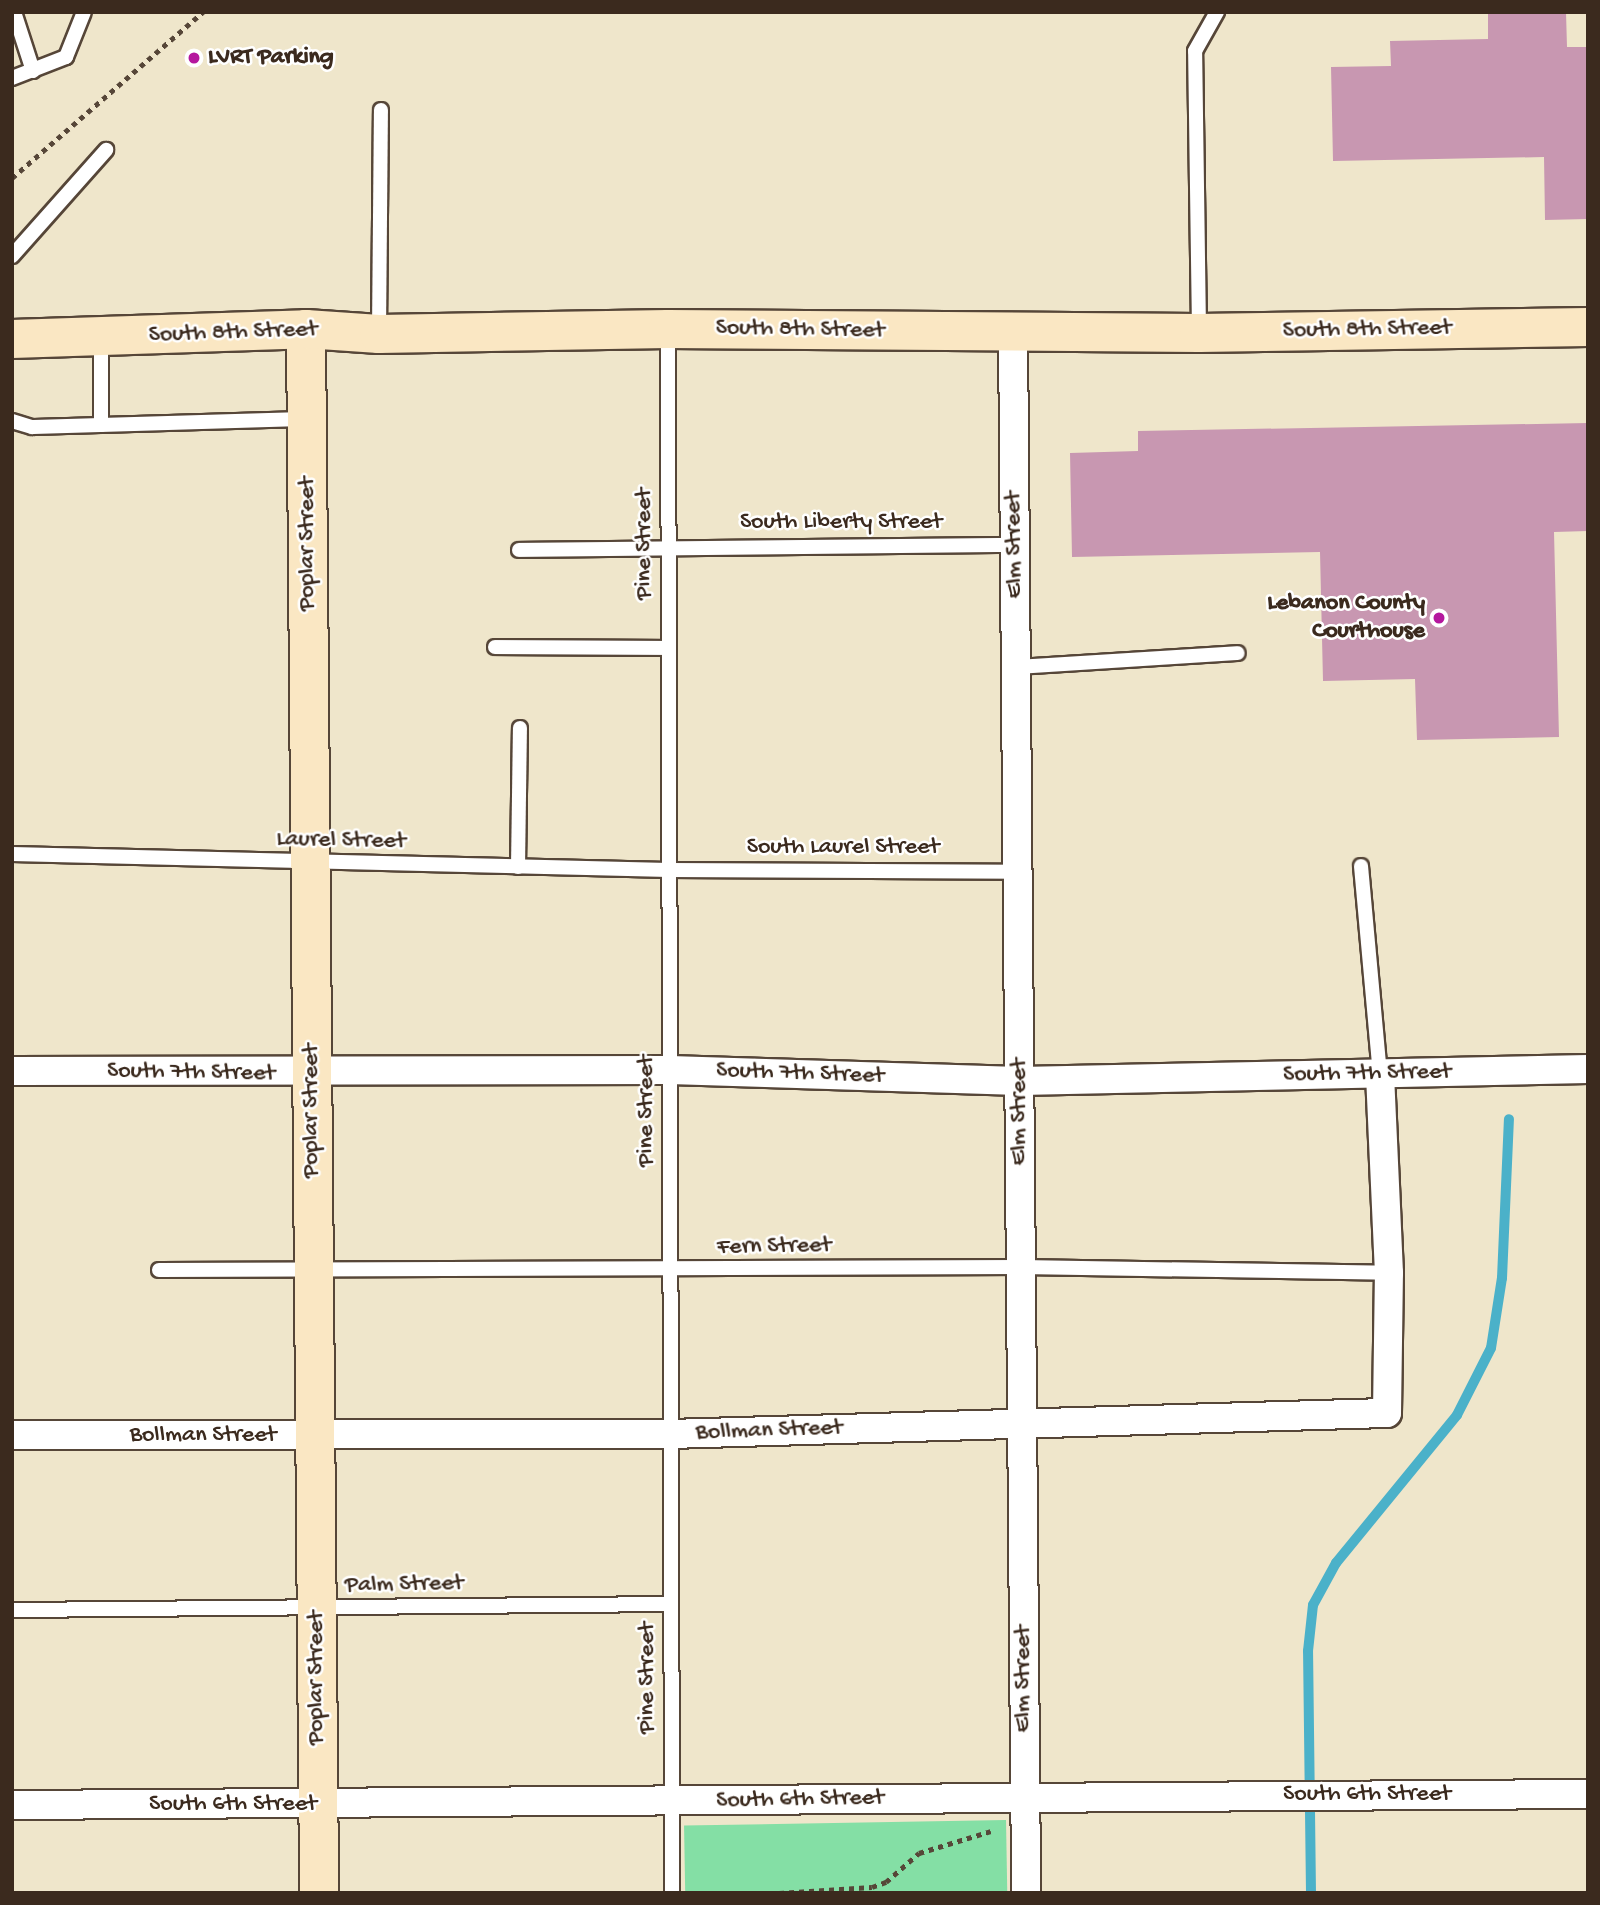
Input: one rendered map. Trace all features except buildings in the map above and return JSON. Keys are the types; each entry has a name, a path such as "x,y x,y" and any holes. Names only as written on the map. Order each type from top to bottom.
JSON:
{"street":[{"name":"South 8th Street","path":"12,339 306,329 379,334 668,329 1199,333 1588,327"},
{"name":"Poplar Street","path":"306,329 318,1893"},
{"name":"Elm Street","path":"1013,331 1026,1893"},
{"name":"South 7th Street","path":"12,1071 312,1074 670,1070 1020,1080 1588,1069"},
{"path":"1380,1073 1389,1273"},
{"name":"Bollman Street","path":"12,1435 670,1434 1387,1413 1389,1273"},
{"name":"South 6th Street","path":"12,1805 318,1805 1255,1794 1588,1794"}],"lane":[{"path":"14,12 33,71"},
{"path":"12,78 66,57 84,12"},
{"path":"1199,333 1195,51 1217,12"},
{"path":"379,334 381,110"},
{"path":"12,256 106,150"},
{"name":"Pine Street","path":"668,329 672,1893"},
{"path":"101,337 101,425"},
{"path":"12,421 32,427 307,419"},
{"name":"South Liberty Street","path":"519,550 1015,545"},
{"path":"495,647 668,648"},
{"path":"1016,667 1238,653"},
{"path":"518,867 520,729"},
{"name":"Laurel Street","path":"12,854 669,870"},
{"path":"1361,866 1380,1073"},
{"name":"South Laurel Street","path":"669,870 1018,872"},
{"name":"Fern Street","path":"159,1270 313,1268 670,1271 1021,1267 1389,1273"},
{"name":"Palm Street","path":"12,1610 671,1604"}],"path":[{"path":"12,178 203,12"},
{"path":"779,1893 872,1887 886,1882 919,1853 998,1829"}],"green space":[{"path":"1006,1820 1007,1893 685,1893 684,1826"}],"waterway":[{"path":"1311,1893 1308,1651 1313,1605 1336,1563 1457,1415 1491,1348 1502,1278 1509,1119"}],"place":[{"name":"LVRT Parking","path":"194,58"},
{"name":"Lebanon County Courthouse","path":"1439,618"}]}
